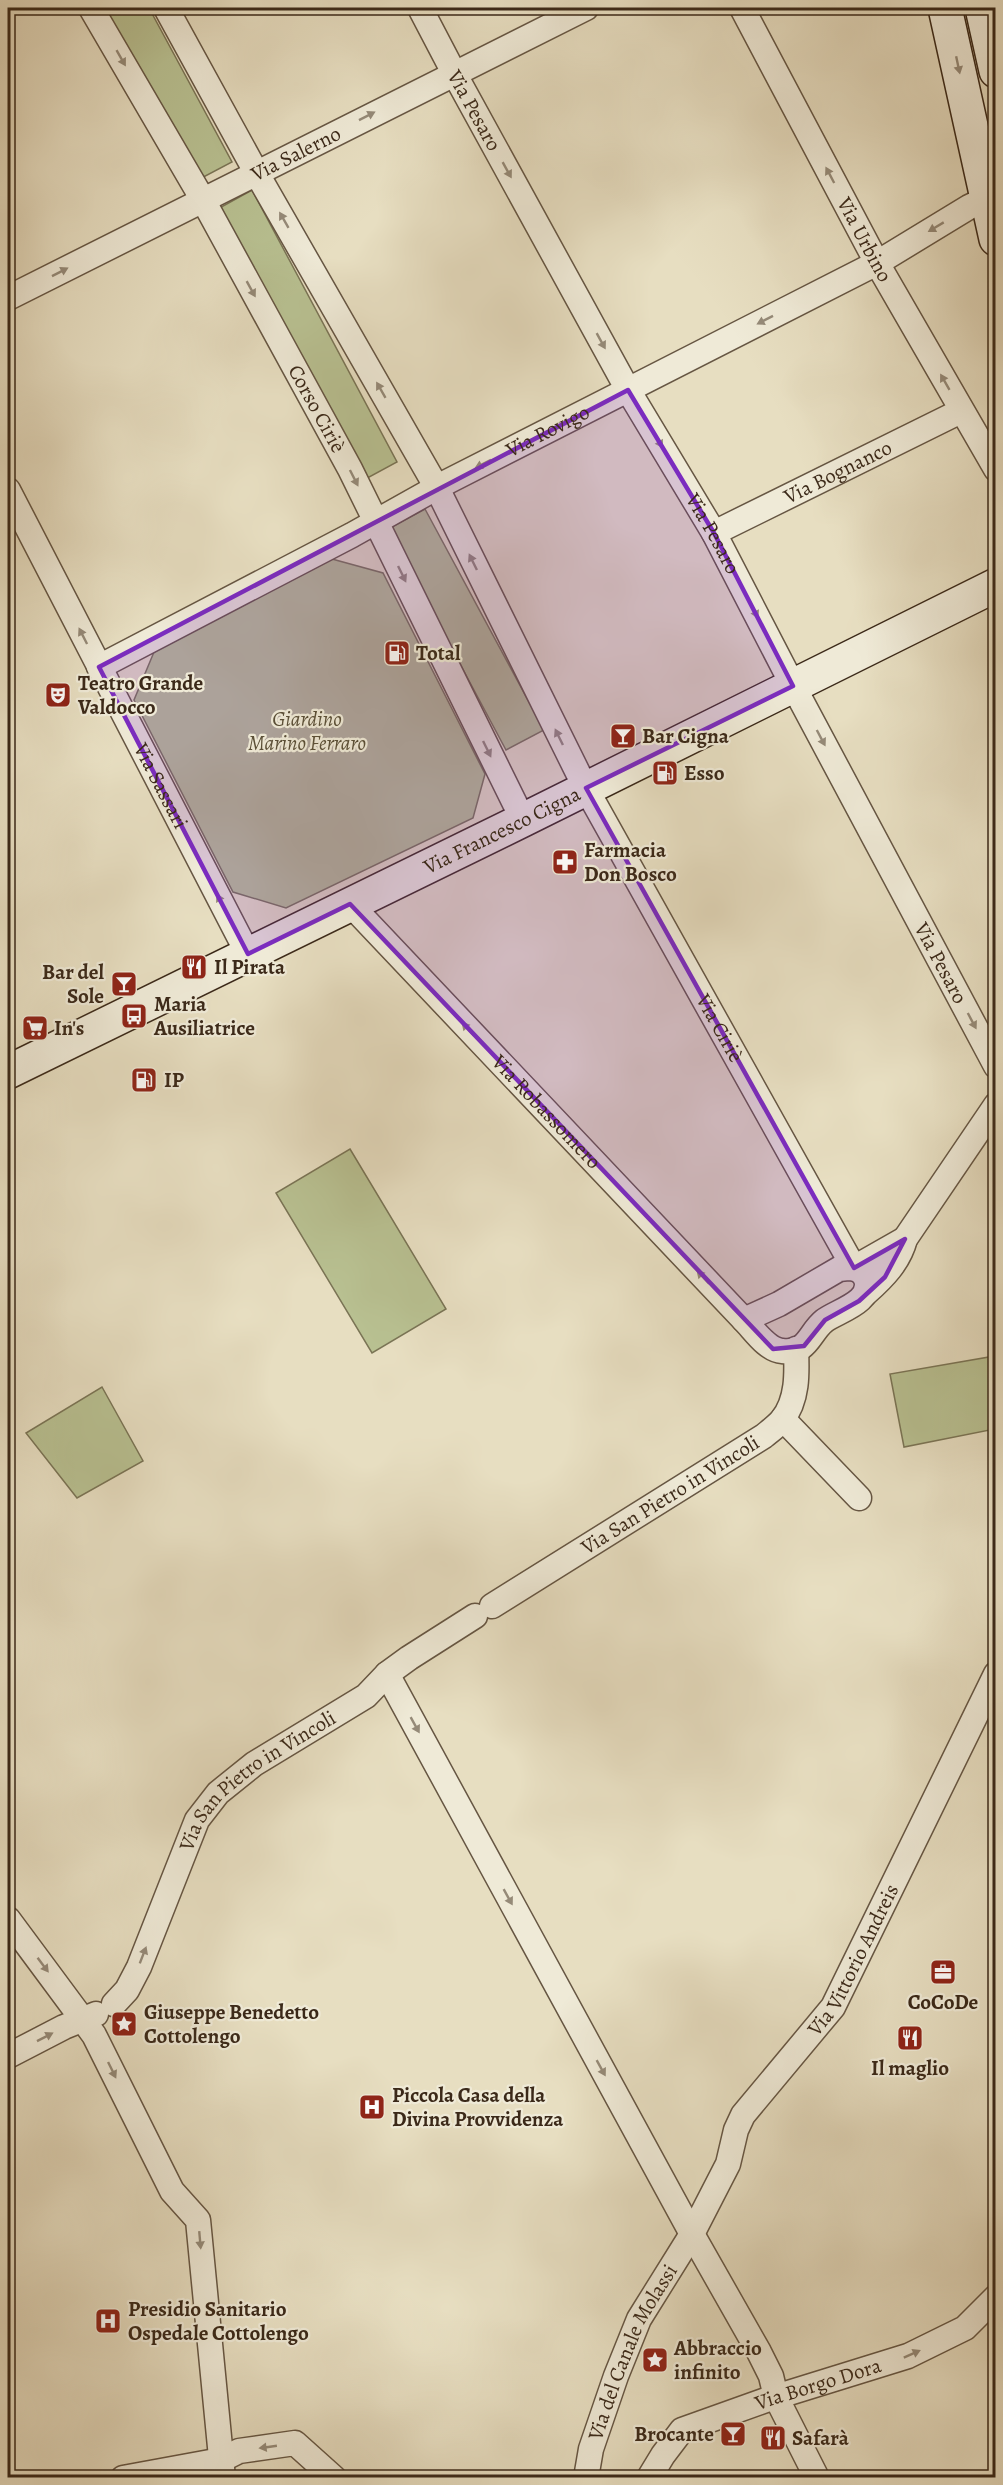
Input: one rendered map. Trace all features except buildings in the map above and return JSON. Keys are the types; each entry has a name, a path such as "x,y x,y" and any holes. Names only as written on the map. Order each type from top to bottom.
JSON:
{"street":[{"name":"Corso Ciriè","path":"91,8 203,200 376,522 523,820"},
{"path":"166,8 256,172 437,488 586,789"},
{"name":"Via Pesaro","path":"420,8 628,390 714,533 996,1066"},
{"name":"Via Salerno","path":"8,298 586,8"},
{"name":"Via Urbino","path":"742,8 877,263 996,468"},
{"path":"945,8 991,196 996,239"},
{"path":"982,8 996,71"},
{"name":"Via Rovigo","path":"99,667 437,488 877,263 991,196"},
{"name":"Via Bognanco","path":"714,533 962,411"},
{"name":"Via Sassari","path":"8,490 248,954"},
{"name":"Via Francesco Cigna","path":"8,1072 996,585"},
{"name":"Via Ciriè","path":"586,789 854,1268 867,1280 866,1293"},
{"name":"Via Robassomero","path":"350,904 744,1320 773,1349 796,1350"},
{"path":"796,1350 811,1339 825,1320 859,1301 885,1277 902,1250 905,1239 996,1105"},
{"path":"744,1320 779,1304 839,1269 854,1268 905,1239"},
{"name":"Via San Pietro in Vincoli","path":"98,2013 120,2000 136,1973 197,1820 218,1792 254,1764 366,1696 387,1674 764,1436 783,1419 797,1381 796,1350"},
{"path":"783,1419 860,1498"},
{"path":"387,1674 692,2234 759,2352 771,2376 776,2397 810,2475"},
{"name":"Via Vittorio Andreis","path":"692,2234 728,2164 736,2130 743,2115 832,2007 996,1674"},
{"path":"8,1919 98,2013"},
{"path":"8,2056 98,2013"},
{"path":"98,2013 94,2035 172,2191 198,2220 222,2469"},
{"name":"Via del Canale Molassi","path":"586,2478 591,2449 635,2329 692,2234"},
{"name":"Via Borgo Dora","path":"650,2478 682,2430 776,2397 908,2356 965,2328 996,2297"},
{"path":"123,2478 222,2469 239,2451 295,2443 334,2478"}],"highlighted area":[{"path":"628,390 714,533 793,686 586,788 854,1268 905,1239 885,1277 859,1301 825,1320 804,1346 773,1349 350,904 248,954 99,667"}],"green space":[{"path":"100,8 149,8 232,162 194,182"},
{"path":"252,190 397,462 360,482 214,211"},
{"path":"425,509 544,730 506,750 388,529"},
{"name":"Giardino Marino Ferraro","path":"332,559 383,573 485,774 473,818 286,908 233,892 134,700 154,652"},
{"path":"350,1149 446,1309 372,1353 276,1193"},
{"path":"995,1356 995,1429 904,1447 890,1374"},
{"path":"102,1387 143,1461 77,1498 26,1433"}],"place":[{"name":"Total","path":"397,653"},
{"name":"Teatro Grande Valdocco","path":"58,695"},
{"name":"Bar Cigna","path":"623,736"},
{"name":"Esso","path":"665,773"},
{"name":"Farmacia Don Bosco","path":"565,862"},
{"name":"Il Pirata","path":"194,967"},
{"name":"Bar del Sole","path":"124,984"},
{"name":"Maria Ausiliatrice","path":"134,1016"},
{"name":"In's","path":"35,1028"},
{"name":"IP","path":"144,1080"},
{"name":"CoCoDe","path":"943,1972"},
{"name":"Giuseppe Benedetto Cottolengo","path":"124,2024"},
{"name":"Il maglio","path":"910,2038"},
{"name":"Piccola Casa della Divina Provvidenza","path":"372,2107"},
{"name":"Presidio Sanitario Ospedale Cottolengo","path":"108,2321"},
{"name":"Abbraccio infinito","path":"655,2360"},
{"name":"Brocante","path":"733,2434"},
{"name":"Safarà","path":"773,2438"}]}
